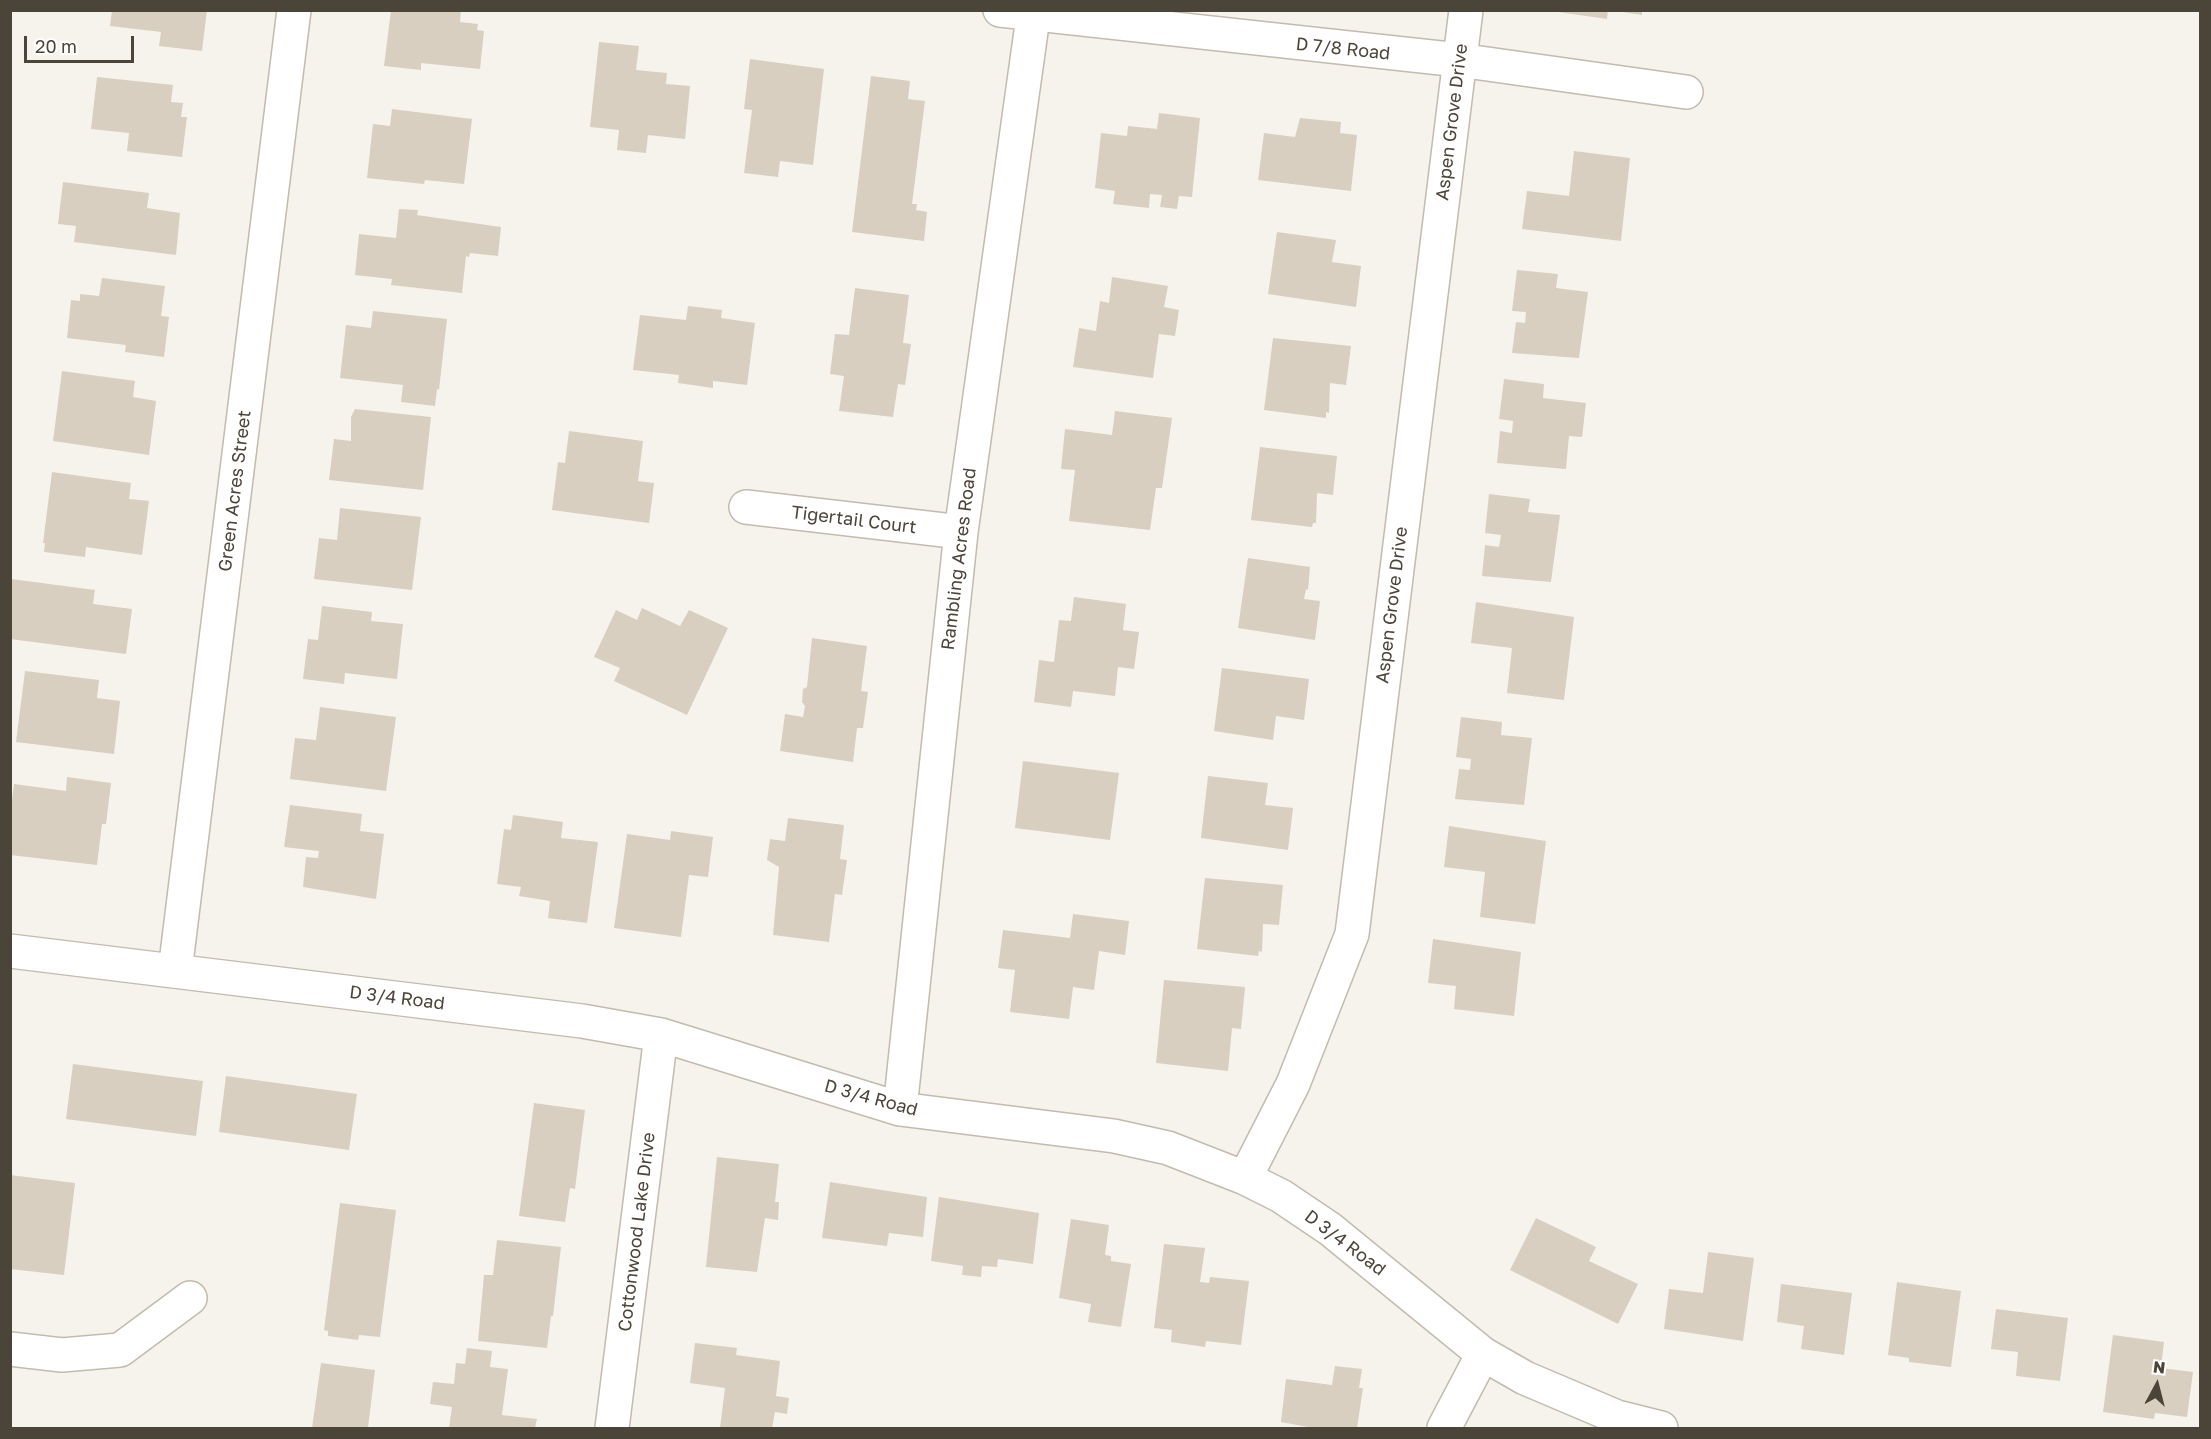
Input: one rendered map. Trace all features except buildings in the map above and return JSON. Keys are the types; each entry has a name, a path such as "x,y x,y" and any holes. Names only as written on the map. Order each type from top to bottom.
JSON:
{"street":[{"name":"Green Acres Street","path":"175,970 294,10"},
{"name":"D 7/8 Road","path":"1000,10 1459,60 1686,92"},
{"name":"Aspen Grove Drive","path":"1245,1178 1293,1084 1352,934 1466,10"},
{"name":"Rambling Acres Road","path":"900,1109 961,532 1033,13"},
{"name":"Tigertail Court","path":"746,507 961,532"},
{"name":"D 3/4 Road","path":"10,951 582,1021 662,1035 900,1109 1113,1136 1168,1149 1245,1178 1281,1196 1330,1229 1483,1354 1569,1399 1617,1417 1661,1428"},
{"name":"Cottonwood Lake Drive","path":"612,1428 662,1035"},
{"path":"10,1349 62,1355 120,1350 190,1298"},
{"path":"1444,1428 1483,1354"}]}
